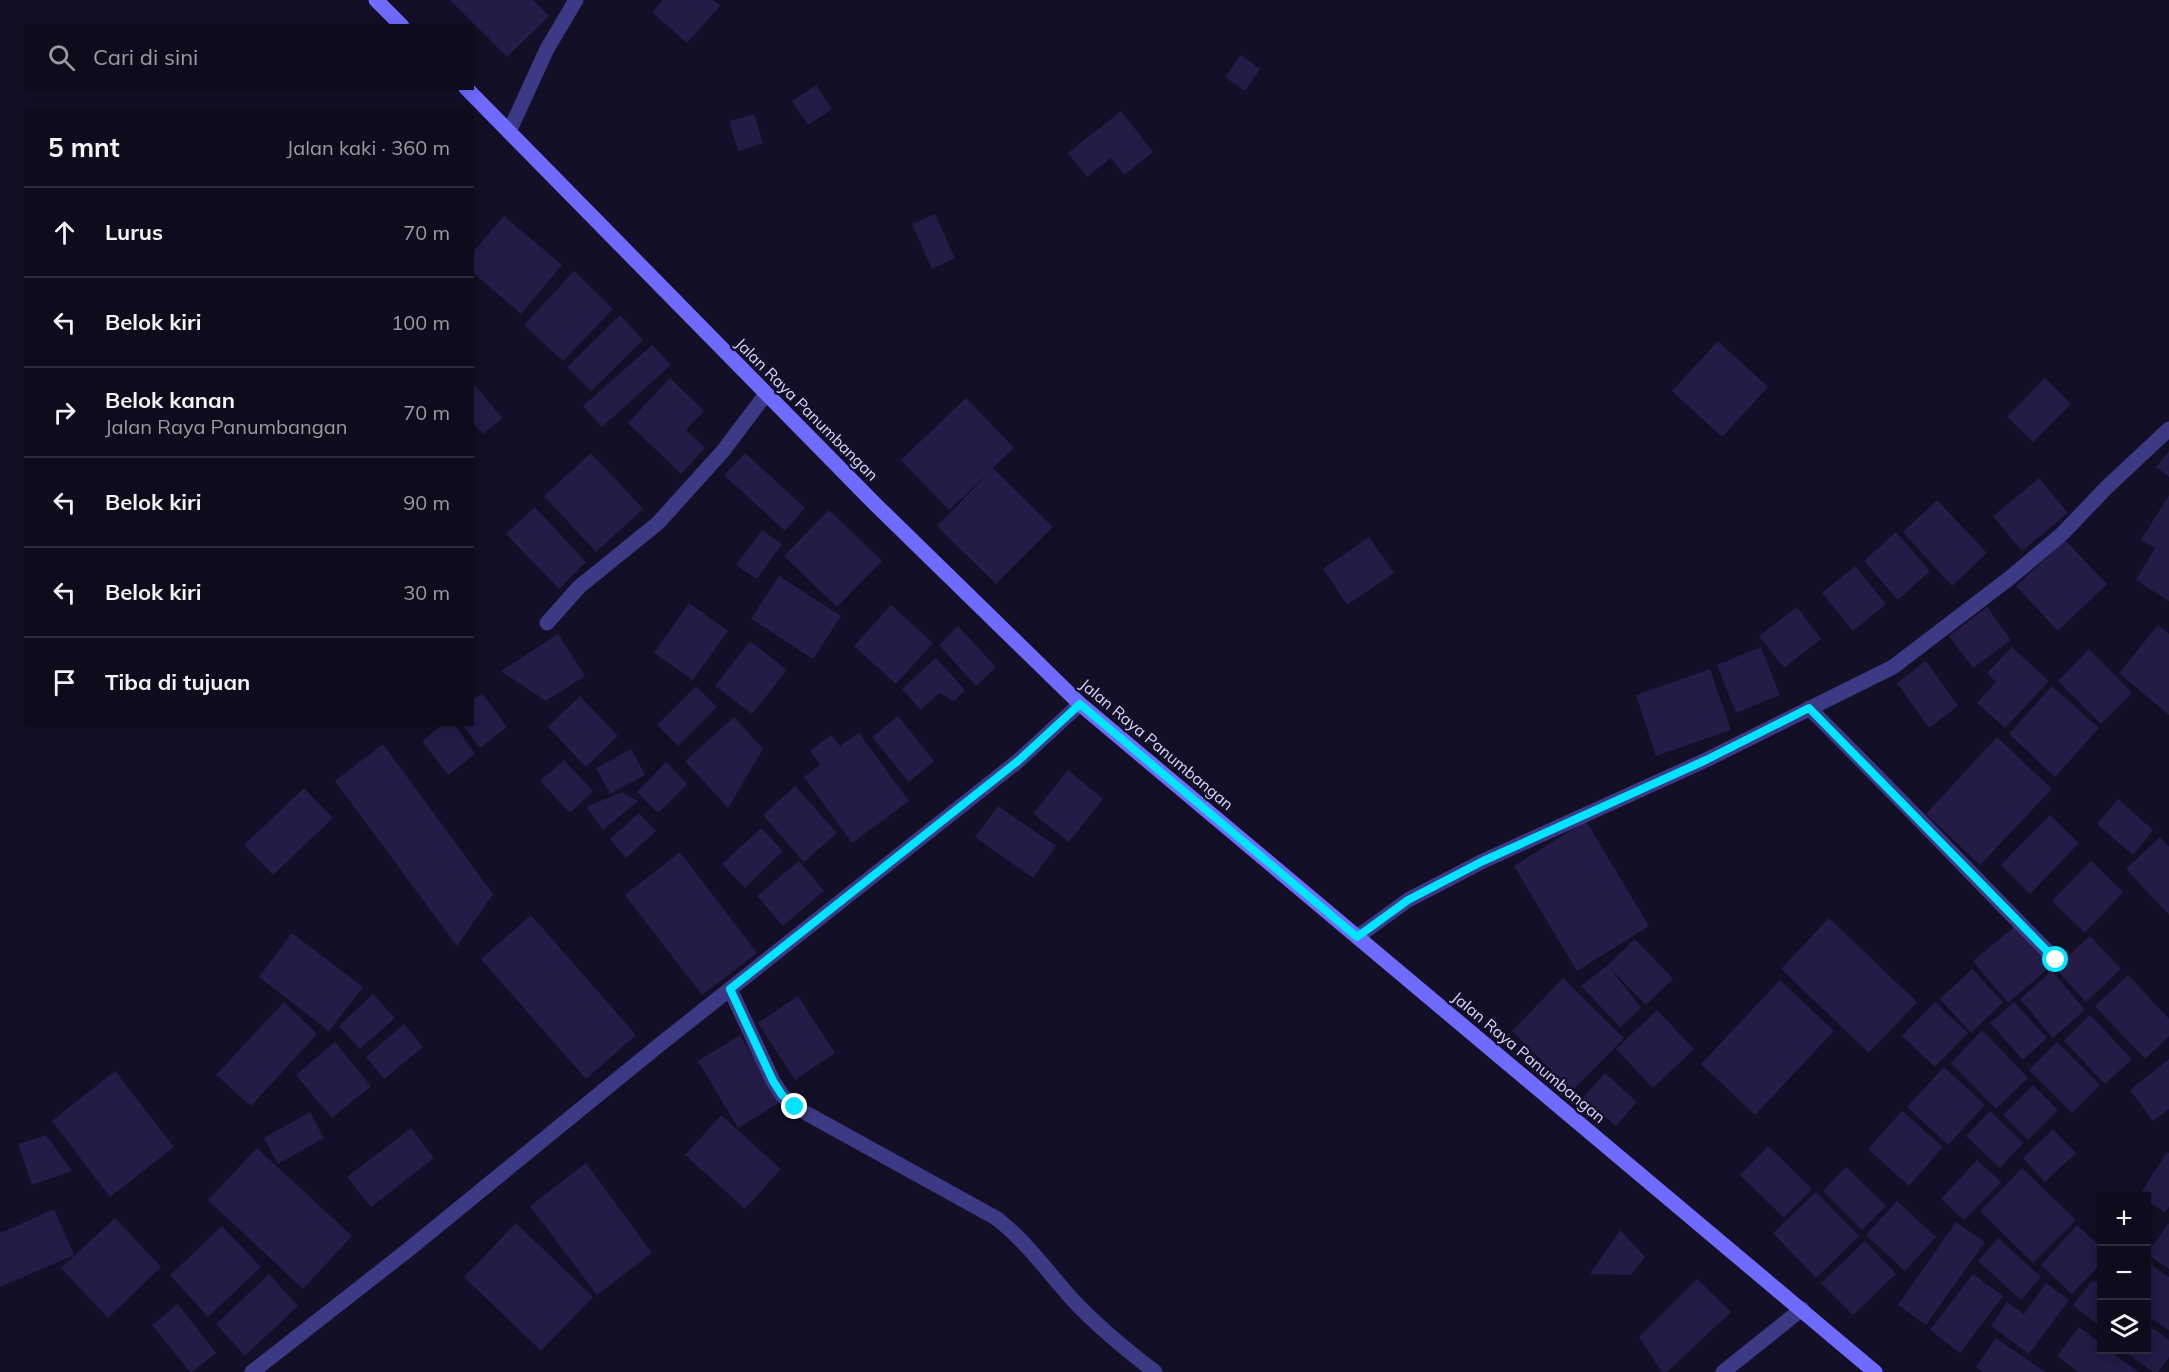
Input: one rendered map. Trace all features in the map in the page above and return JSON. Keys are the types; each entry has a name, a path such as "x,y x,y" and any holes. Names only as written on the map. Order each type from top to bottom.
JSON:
{"main road":[{"path":"376,0 400,24"},
{"name":"Jalan Raya Panumbangan","path":"468,90 874,503 1080,704 1875,1372"}],"street":[{"path":"509,132 547,49 576,0"},
{"path":"547,623 579,587 658,523 723,451 766,394"},
{"path":"1357,937 1408,900 1483,861 1706,760 1893,667 2011,577 2062,534 2107,487 2169,429"},
{"path":"252,1372 408,1250 730,989 1018,761 1080,704"},
{"path":"1809,708 2056,960"},
{"path":"730,989 773,1081 782,1095 795,1107 996,1218 1016,1234 1091,1319 1113,1340 1155,1372"},
{"path":"1723,1372 1802,1310"}],"building":[{"path":"450,0 533,0 549,16 507,57"},
{"path":"663,0 713,0 720,6 687,43 652,12"},
{"path":"1241,55 1260,69 1245,91 1225,77"},
{"path":"816,85 832,109 808,125 792,101"},
{"path":"1121,111 1153,152 1124,175 1111,158 1087,177 1068,153"},
{"path":"754,114 763,143 738,151 729,121"},
{"path":"935,214 955,258 932,269 912,224"},
{"path":"504,216 562,265 521,314 474,274 474,251"},
{"path":"574,271 613,309 563,361 524,325"},
{"path":"620,315 643,340 591,391 567,367"},
{"path":"1718,341 1768,387 1722,437 1672,391"},
{"path":"652,345 671,365 602,427 583,406"},
{"path":"670,378 704,411 686,430 705,448 681,474 628,423"},
{"path":"2045,378 2071,404 2033,442 2007,417"},
{"path":"474,384 502,418 483,434 474,424"},
{"path":"966,398 1014,448 993,468 1053,527 996,584 937,526 991,471 949,510 901,460"},
{"path":"2169,451 2169,477 2156,467"},
{"path":"591,453 643,509 596,552 544,496"},
{"path":"745,453 805,508 785,531 724,475"},
{"path":"2039,478 2068,513 2022,551 1993,516"},
{"path":"2169,495 2169,601 2136,580 2155,548 2141,540"},
{"path":"1937,500 1987,553 1952,586 1903,532"},
{"path":"535,507 586,562 559,589 506,534"},
{"path":"829,510 882,561 837,607 784,556"},
{"path":"762,530 782,544 757,579 736,565"},
{"path":"1896,532 1930,571 1898,600 1864,561"},
{"path":"1369,537 1394,573 1347,605 1323,569"},
{"path":"2065,540 2107,584 2058,631 2016,586"},
{"path":"1855,566 1886,604 1853,631 1822,593"},
{"path":"779,576 841,616 813,659 751,619"},
{"path":"689,603 728,631 693,680 654,653"},
{"path":"891,605 933,643 896,684 854,646"},
{"path":"1797,607 1821,639 1784,668 1759,636"},
{"path":"1987,607 2011,640 1973,668 1949,636"},
{"path":"2158,625 2169,634 2169,715 2119,673"},
{"path":"958,626 996,667 976,686 939,645"},
{"path":"558,634 585,676 546,701 501,671"},
{"path":"750,641 787,670 752,714 715,686"},
{"path":"1761,647 1780,695 1736,713 1717,665"},
{"path":"2012,647 2049,681 2005,728 1977,703 1996,682 1987,673"},
{"path":"2089,649 2132,693 2101,724 2058,681"},
{"path":"936,658 965,690 954,701 939,693 921,710 902,689"},
{"path":"1926,661 1958,706 1929,728 1897,683"},
{"path":"1710,669 1731,730 1656,756 1636,695"},
{"path":"696,686 717,707 678,746 657,725"},
{"path":"2052,686 2099,728 2055,777 2009,734"},
{"path":"482,693 507,727 480,748 464,726 474,726 474,699"},
{"path":"580,696 618,736 586,767 548,727"},
{"path":"898,716 934,761 909,782 872,737"},
{"path":"734,717 763,749 728,808 685,761"},
{"path":"441,726 455,726 475,754 448,775 422,741"},
{"path":"859,733 909,801 852,843 804,777 820,765 810,751 831,735 840,746"},
{"path":"1997,737 2052,789 1980,865 1926,814"},
{"path":"383,744 493,894 457,946 335,781"},
{"path":"631,749 645,775 610,794 596,768"},
{"path":"564,760 593,791 570,813 540,781"},
{"path":"666,762 687,784 658,813 637,792"},
{"path":"1068,770 1103,799 1069,842 1033,814"},
{"path":"795,786 837,833 804,862 763,815"},
{"path":"304,788 333,818 273,875 244,845"},
{"path":"622,792 638,801 603,830 586,807"},
{"path":"2118,799 2153,830 2133,855 2097,824"},
{"path":"998,806 1056,846 1033,878 975,837"},
{"path":"639,813 656,831 626,858 610,839"},
{"path":"2050,815 2079,843 2030,894 2001,865"},
{"path":"1586,821 1649,926 1577,971 1514,866"},
{"path":"761,828 783,851 745,888 722,864"},
{"path":"2160,837 2169,847 2169,915 2126,869"},
{"path":"680,852 757,953 702,995 625,895"},
{"path":"799,861 824,891 783,926 757,896"},
{"path":"2091,861 2123,892 2085,933 2052,901"},
{"path":"531,915 636,1035 586,1079 481,959"},
{"path":"1829,918 1917,1002 1869,1053 1781,969"},
{"path":"2018,924 2052,965 2008,1003 1973,961"},
{"path":"292,933 363,987 329,1031 259,977"},
{"path":"2090,936 2121,969 2086,1002 2055,968"},
{"path":"1635,939 1673,979 1646,1005 1610,968 1641,1008 1620,1027 1581,986 1608,965"},
{"path":"1972,969 2003,1002 1971,1033 1940,999"},
{"path":"2052,971 2085,1010 2053,1038 2020,999"},
{"path":"2128,975 2169,1019 2169,1036 2145,1059 2095,1006"},
{"path":"1563,978 1624,1038 1572,1091 1512,1031"},
{"path":"1780,980 1834,1031 1755,1115 1701,1064"},
{"path":"373,994 395,1018 360,1049 339,1026"},
{"path":"798,996 835,1053 795,1080 758,1023"},
{"path":"284,1002 317,1034 251,1106 216,1075"},
{"path":"1935,1002 1968,1033 1935,1067 1902,1036"},
{"path":"2014,1002 2047,1038 2023,1060 1990,1023"},
{"path":"1657,1010 1694,1049 1653,1088 1616,1049"},
{"path":"2090,1015 2132,1059 2105,1084 2064,1041"},
{"path":"404,1024 423,1047 384,1079 366,1057"},
{"path":"1982,1030 2028,1078 1996,1109 1951,1063"},
{"path":"740,1035 780,1102 738,1128 698,1061"},
{"path":"335,1042 371,1086 332,1118 296,1075"},
{"path":"2057,1042 2100,1085 2072,1113 2029,1070"},
{"path":"2169,1059 2169,1109 2153,1121 2130,1090"},
{"path":"1944,1067 1985,1105 1948,1145 1907,1107"},
{"path":"115,1071 174,1147 110,1197 52,1121"},
{"path":"1605,1073 1637,1102 1616,1126 1583,1098"},
{"path":"2033,1085 2058,1110 2028,1140 2003,1115"},
{"path":"1902,1111 1943,1147 1909,1186 1868,1149"},
{"path":"1990,1111 2023,1143 2000,1168 1966,1136"},
{"path":"310,1112 324,1138 278,1164 264,1138"},
{"path":"721,1115 781,1169 745,1209 685,1155"},
{"path":"411,1128 434,1158 371,1207 347,1177"},
{"path":"2053,1129 2076,1153 2045,1182 2023,1158"},
{"path":"46,1135 72,1171 32,1185 18,1144"},
{"path":"1768,1146 1812,1189 1784,1218 1740,1175"},
{"path":"257,1148 352,1236 303,1289 208,1200"},
{"path":"2167,1152 2169,1153 2169,1207 2165,1213 2151,1203 2151,1192 2142,1192"},
{"path":"1977,1160 2001,1182 1964,1220 1941,1199"},
{"path":"586,1163 652,1253 597,1295 530,1206"},
{"path":"1846,1167 1886,1206 1862,1230 1823,1191"},
{"path":"2022,1168 2076,1220 2033,1263 1980,1211"},
{"path":"1816,1192 1859,1236 1816,1278 1773,1233"},
{"path":"1897,1201 1936,1237 1905,1271 1866,1235"},
{"path":"54,1209 74,1255 0,1287 0,1233"},
{"path":"115,1218 161,1267 108,1318 61,1268"},
{"path":"1956,1222 1985,1242 1926,1325 1898,1305"},
{"path":"516,1223 593,1297 541,1351 464,1277"},
{"path":"2169,1223 2169,1269 2151,1257 2151,1248"},
{"path":"2077,1225 2097,1243 2097,1268 2072,1294 2041,1265"},
{"path":"222,1226 261,1267 208,1317 170,1275"},
{"path":"1620,1230 1645,1257 1631,1275 1590,1274"},
{"path":"1998,1238 2041,1277 2021,1300 1978,1261"},
{"path":"1865,1241 1896,1274 1853,1315 1821,1283"},
{"path":"2151,1265 2169,1277 2169,1330 2151,1318"},
{"path":"269,1274 298,1306 245,1356 216,1324"},
{"path":"1973,1274 2003,1296 1960,1353 1930,1330"},
{"path":"1697,1279 1731,1312 1667,1372 1662,1372 1639,1337"},
{"path":"2093,1280 2097,1283 2097,1324 2073,1305"},
{"path":"2046,1283 2069,1300 2029,1354 1991,1326 2007,1302 2024,1314"},
{"path":"178,1304 216,1353 192,1372 152,1325"},
{"path":"2079,1327 2097,1340 2097,1354 2114,1354 2139,1372 2078,1372 2057,1356"},
{"path":"2151,1327 2169,1340 2169,1357 2158,1372 2153,1372 2128,1354 2151,1354"},
{"path":"1996,1338 2045,1372 1982,1372 1976,1367"}],"route":[{"path":"795,1107 782,1095 773,1081 730,989 1018,761 1080,704 1357,937 1408,900 1483,861 1706,760 1809,708 2056,960"}]}
